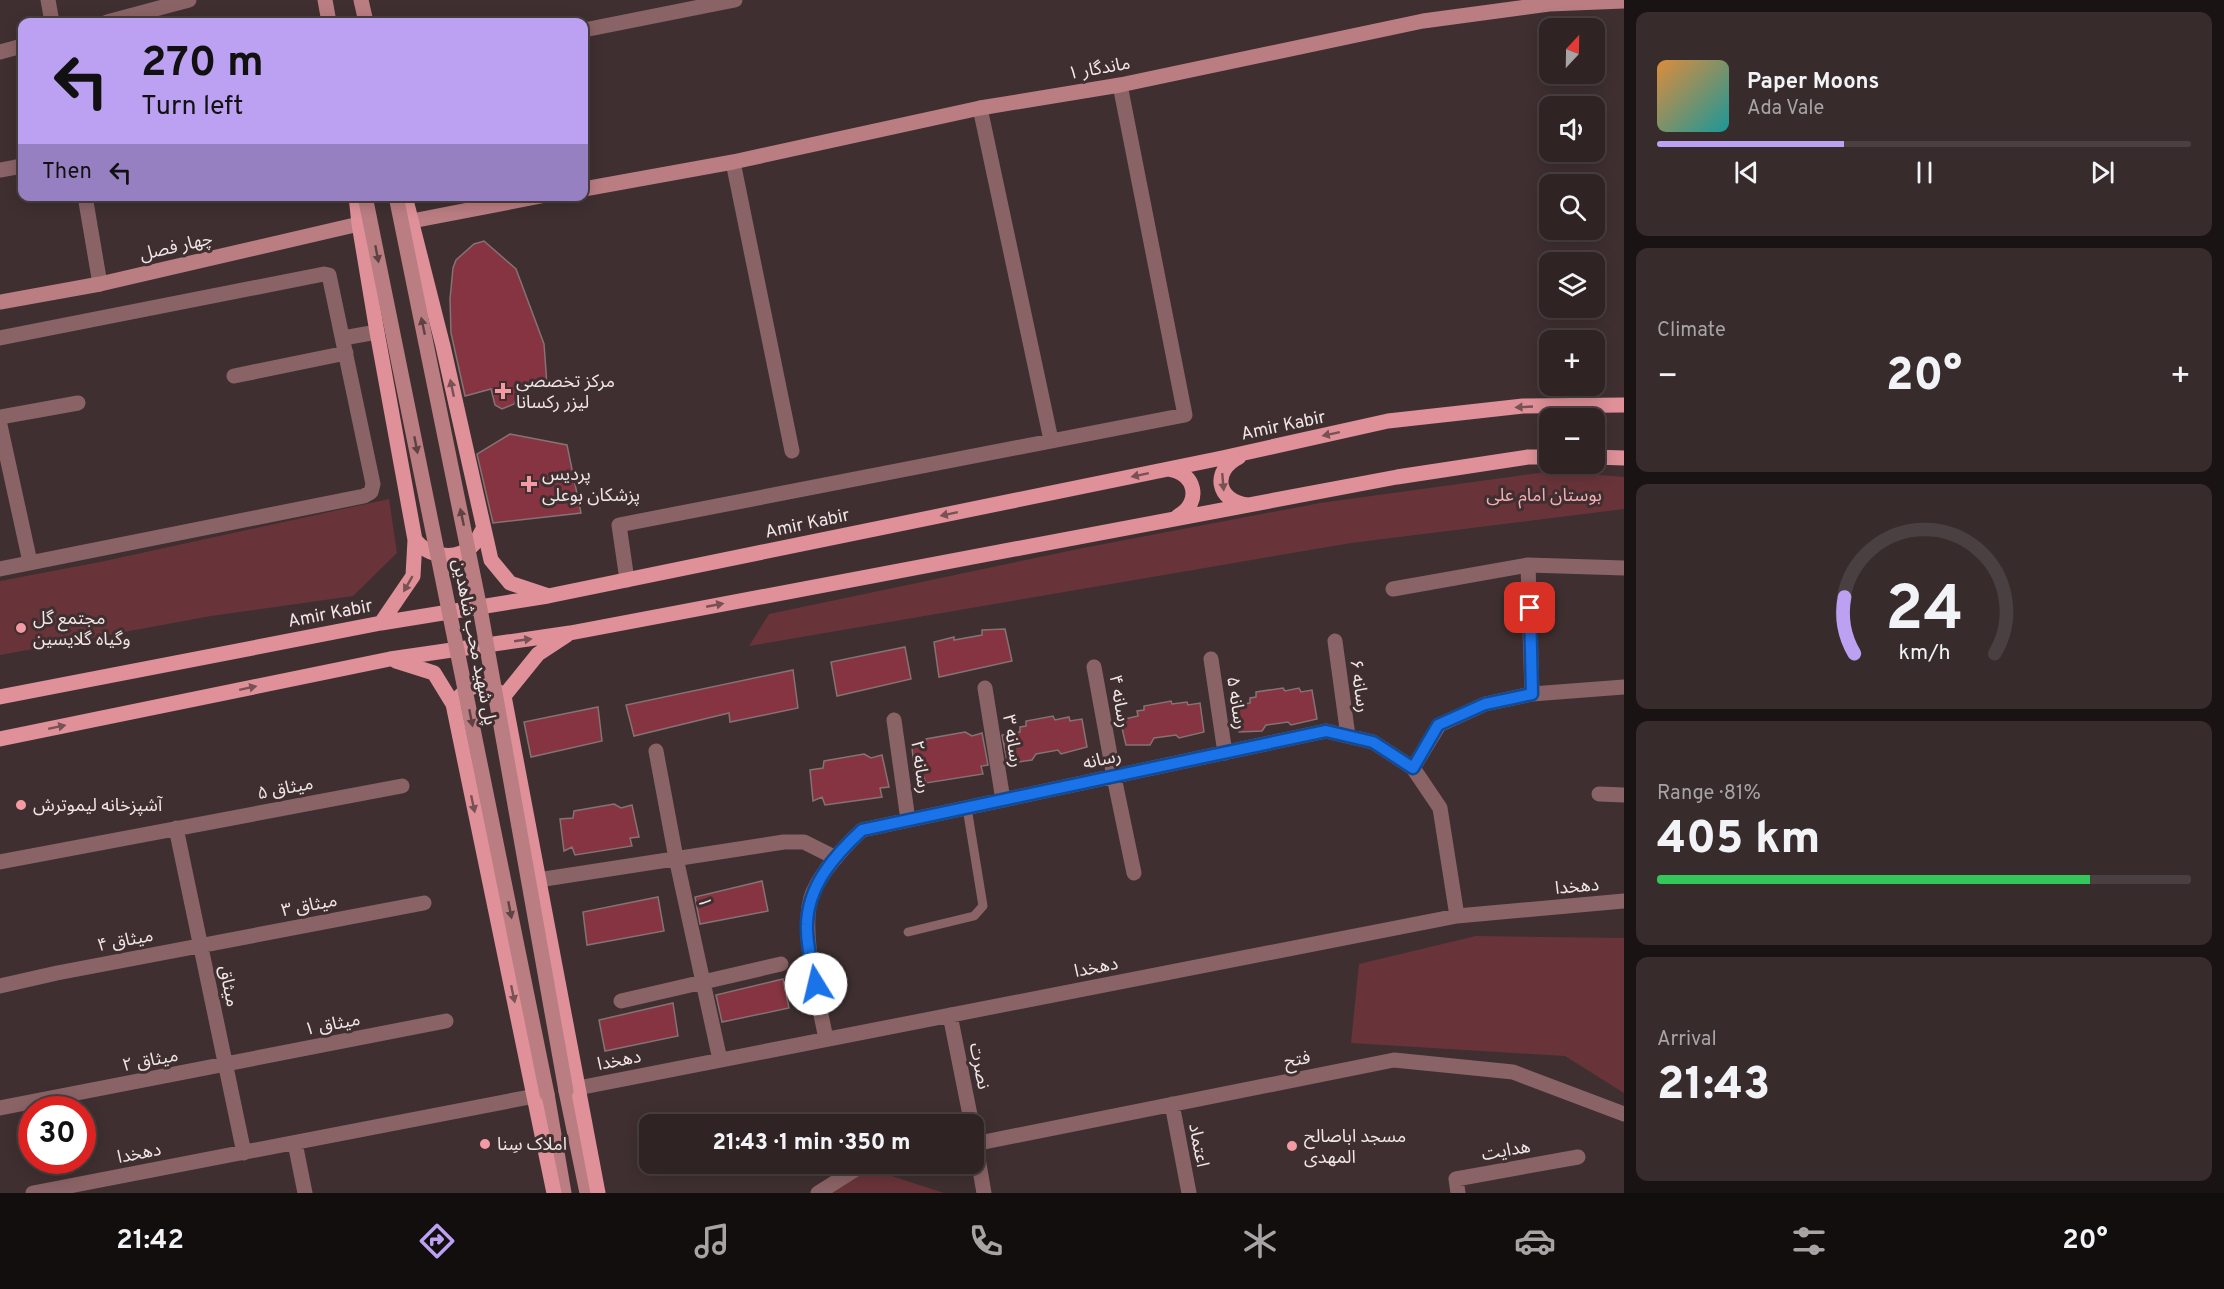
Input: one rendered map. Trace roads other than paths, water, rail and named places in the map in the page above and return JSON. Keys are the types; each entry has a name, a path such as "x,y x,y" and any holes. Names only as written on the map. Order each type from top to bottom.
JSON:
{"main road":[{"path":"325,0 328,18"},
{"path":"361,0 365,18"},
{"name":"ماندگار ۱","path":"588,188 733,162 980,108 1120,85 1423,21 1549,4 1624,1"},
{"path":"357,201 377,332 415,540 413,576 381,623"},
{"name":"پل شهید محب شاهدین","path":"367,201 541,1095 564,1193"},
{"name":"پل شهید محب شاهدین","path":"397,201 481,614 572,1090 587,1193"},
{"path":"406,201 443,346 491,560 510,583 548,596"},
{"path":"412,221 515,201"},
{"name":"چهار فصل","path":"0,302 100,284 359,224"},
{"name":"Amir Kabir","path":"0,697 381,623 548,596 1247,453 1388,421 1523,406 1624,405"},
{"path":"1247,453 1227,465 1221,479 1222,487 1230,500 1252,505"},
{"path":"0,739 390,660 570,633 1178,516 1252,505 1397,477 1539,457"},
{"path":"1605,457 1624,458"},
{"path":"1168,469 1182,473 1192,485 1193,500 1185,513 1178,516"},
{"path":"415,540 422,549 445,556 460,553 472,546 483,529"},
{"path":"504,696 538,654 570,633"},
{"path":"390,660 434,673 453,704 541,1095 554,1193"},
{"path":"453,704 465,691 477,685 490,687 504,696 538,880 572,1090 598,1193"}],"street":[{"path":"48,0 51,18"},
{"path":"122,18 189,0"},
{"path":"588,29 735,0"},
{"path":"0,52 18,47"},
{"path":"627,580 619,525 1185,415 1120,85"},
{"path":"980,108 1051,440"},
{"path":"733,162 792,451"},
{"path":"0,170 18,167"},
{"path":"86,201 100,284"},
{"path":"0,339 324,274 329,275 372,484 371,492 353,498 0,568"},
{"path":"234,376 344,346 377,332"},
{"path":"0,417 78,403"},
{"path":"0,425 30,562"},
{"path":"1393,589 1528,565 1624,568"},
{"path":"1528,565 1532,694"},
{"name":"رسانه ۶","path":"1335,641 1348,736"},
{"name":"رسانه ۵","path":"1211,658 1225,753"},
{"name":"رسانه ۴","path":"1094,667 1134,873"},
{"path":"1413,768 1438,725 1485,704 1532,694 1624,687"},
{"name":"رسانه ۳","path":"986,688 1003,800"},
{"name":"رسانه ۲","path":"894,720 908,820"},
{"name":"رسانه","path":"826,1039 807,924 812,894 826,869 862,830 1326,731 1373,742 1413,768 1440,808 1457,916"},
{"name":"۱","path":"656,751 676,858 720,1060"},
{"name":"میثاق ۵","path":"0,862 402,786"},
{"path":"1599,794 1624,795"},
{"name":"میثاق","path":"176,828 244,1153"},
{"path":"538,880 784,842 804,842 836,858"},
{"name":"دهخدا","path":"572,1090 1457,916 1624,901"},
{"name":"میثاق ۳","path":"200,946 424,903"},
{"name":"میثاق ۴","path":"0,986 200,946"},
{"path":"621,1000 781,964"},
{"name":"نصرت","path":"950,1015 970,1114"},
{"name":"میثاق ۱","path":"225,1065 446,1021"},
{"name":"فتح","path":"984,1138 1394,1060 1513,1072 1624,1114"},
{"name":"میثاق ۲","path":"0,1108 225,1065"},
{"name":"دهخدا","path":"33,1193 541,1095"},
{"name":"اعتماد","path":"1172,1104 1189,1193"},
{"path":"295,1143 305,1193"},
{"name":"هدایت","path":"1458,1193 1456,1179 1578,1157"},
{"path":"818,1193 848,1174"},
{"path":"980,1174 984,1193"}],"lane":[{"path":"908,932 974,916 983,906 967,808"}],"place":[{"name":"مرکز تخصصی لیزر رکسانا","path":"503,391"},
{"name":"پردیس پزشکان بوعلی","path":"529,484"},
{"name":"مجتمع گل وگیاه گلایسین","path":"21,628"},
{"name":"آشپزخانه لیموترش","path":"21,805"},
{"name":"املاک سِنا","path":"485,1144"},
{"name":"مسجد اباصالح المهدی","path":"1292,1146"}],"park label":[{"name":"بوستان امام علی","path":"1544,495"}]}
